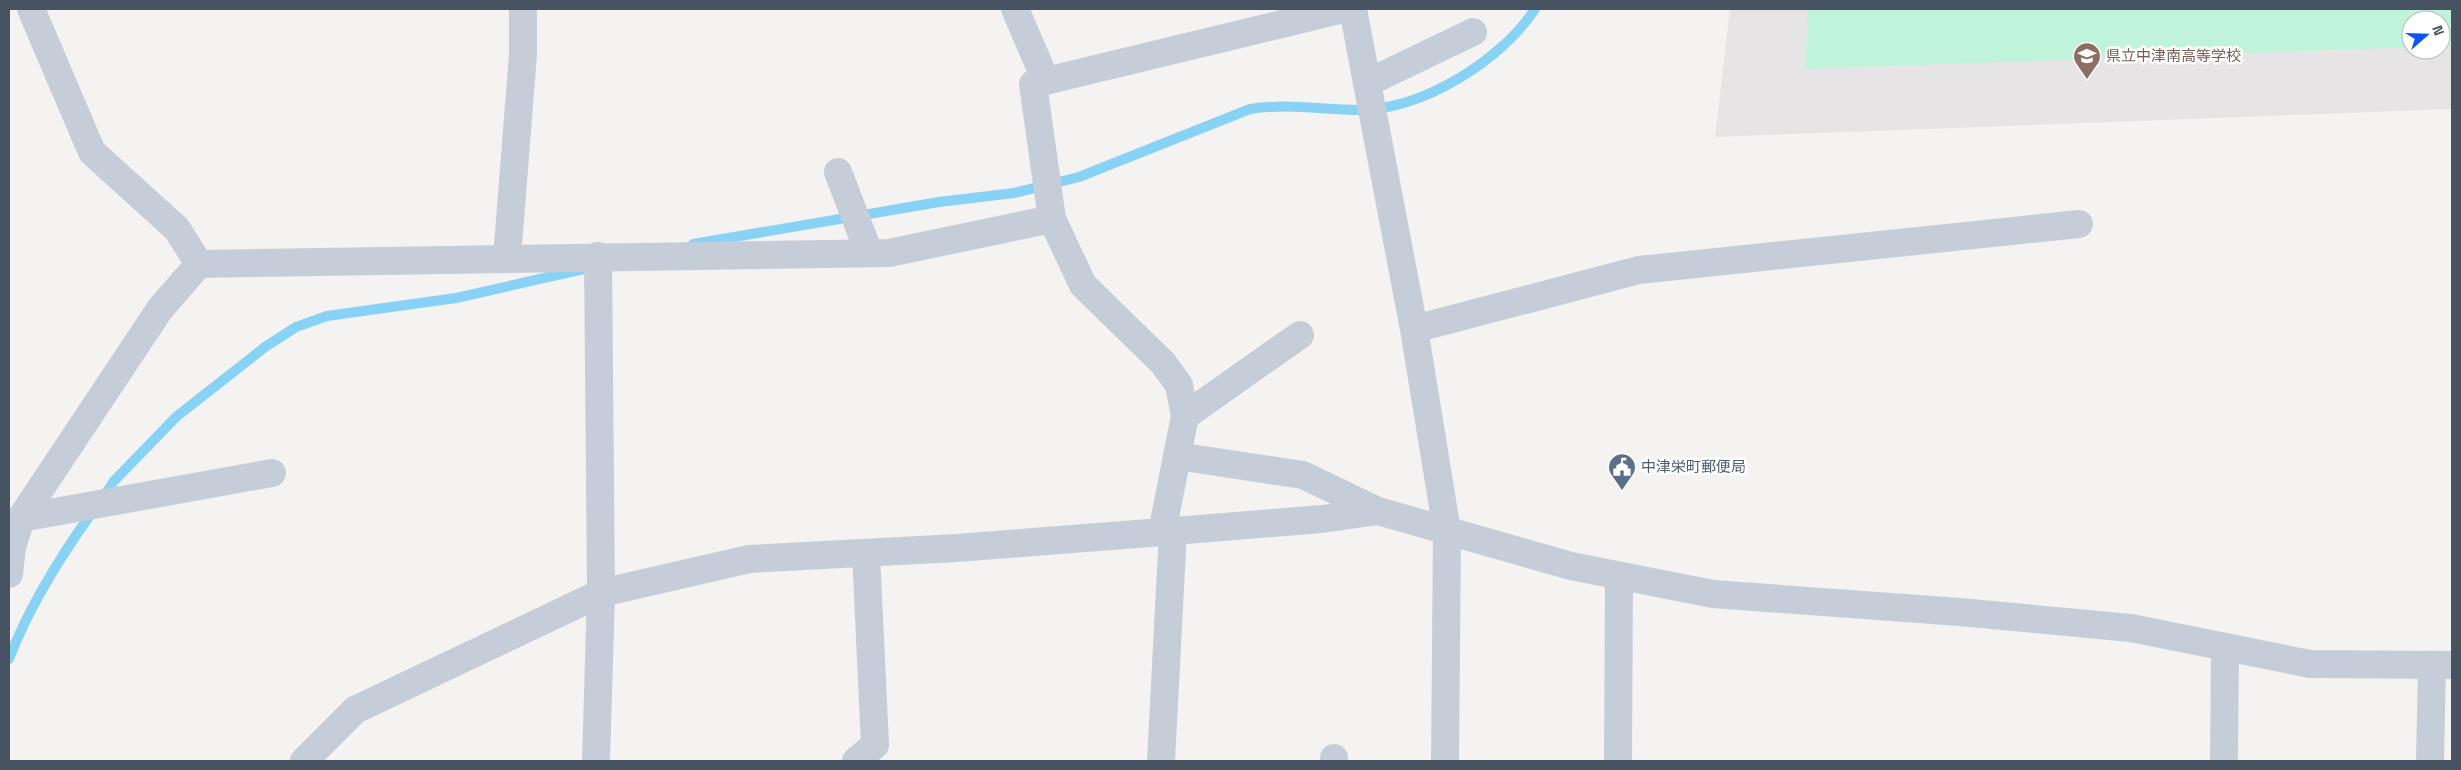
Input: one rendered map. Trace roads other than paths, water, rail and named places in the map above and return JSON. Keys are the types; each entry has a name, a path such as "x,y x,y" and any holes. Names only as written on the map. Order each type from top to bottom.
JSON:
{"street":[{"path":"31,9 92,152 177,229 200,264"},
{"path":"507,258 524,54 523,9"},
{"path":"1015,9 1046,81"},
{"path":"1161,761 1168,532 1177,456 1185,416 1179,385 1163,363 1083,285 1052,219 1033,84 1344,9"},
{"path":"1353,9 1414,329 1447,530 1446,761"},
{"path":"1367,83 1473,32"},
{"path":"838,172 868,253"},
{"path":"9,574 12,547 21,518 160,309 200,264 598,256 889,253 1052,219"},
{"path":"1414,329 1640,270 2079,224"},
{"path":"596,761 601,593 598,256"},
{"path":"1185,416 1300,335"},
{"path":"1177,456 1303,476 1378,511 1571,566 1712,594 1960,612 2131,628 2310,664 2442,665 2430,761"},
{"path":"21,518 272,473"},
{"path":"304,761 355,710 601,593 749,559 866,553 1168,532 1322,519 1378,511"},
{"path":"856,761 875,745 866,553"},
{"path":"1618,576 1618,761"},
{"path":"2224,761 2225,648"}],"waterway":[{"path":"693,244 939,202 1014,193 1079,177 1250,109 1264,107 1346,110 1384,108 1434,91 1458,79 1481,64 1502,47 1535,9"},
{"path":"102,499 114,481 176,417 265,347 296,327 327,316 456,298 584,269"},
{"path":"9,659 26,620 46,582 93,511"}],"place":[{"name":"県立中津南高等学校","path":"2087,80"},
{"name":"中津栄町郵便局","path":"1622,491"}]}
